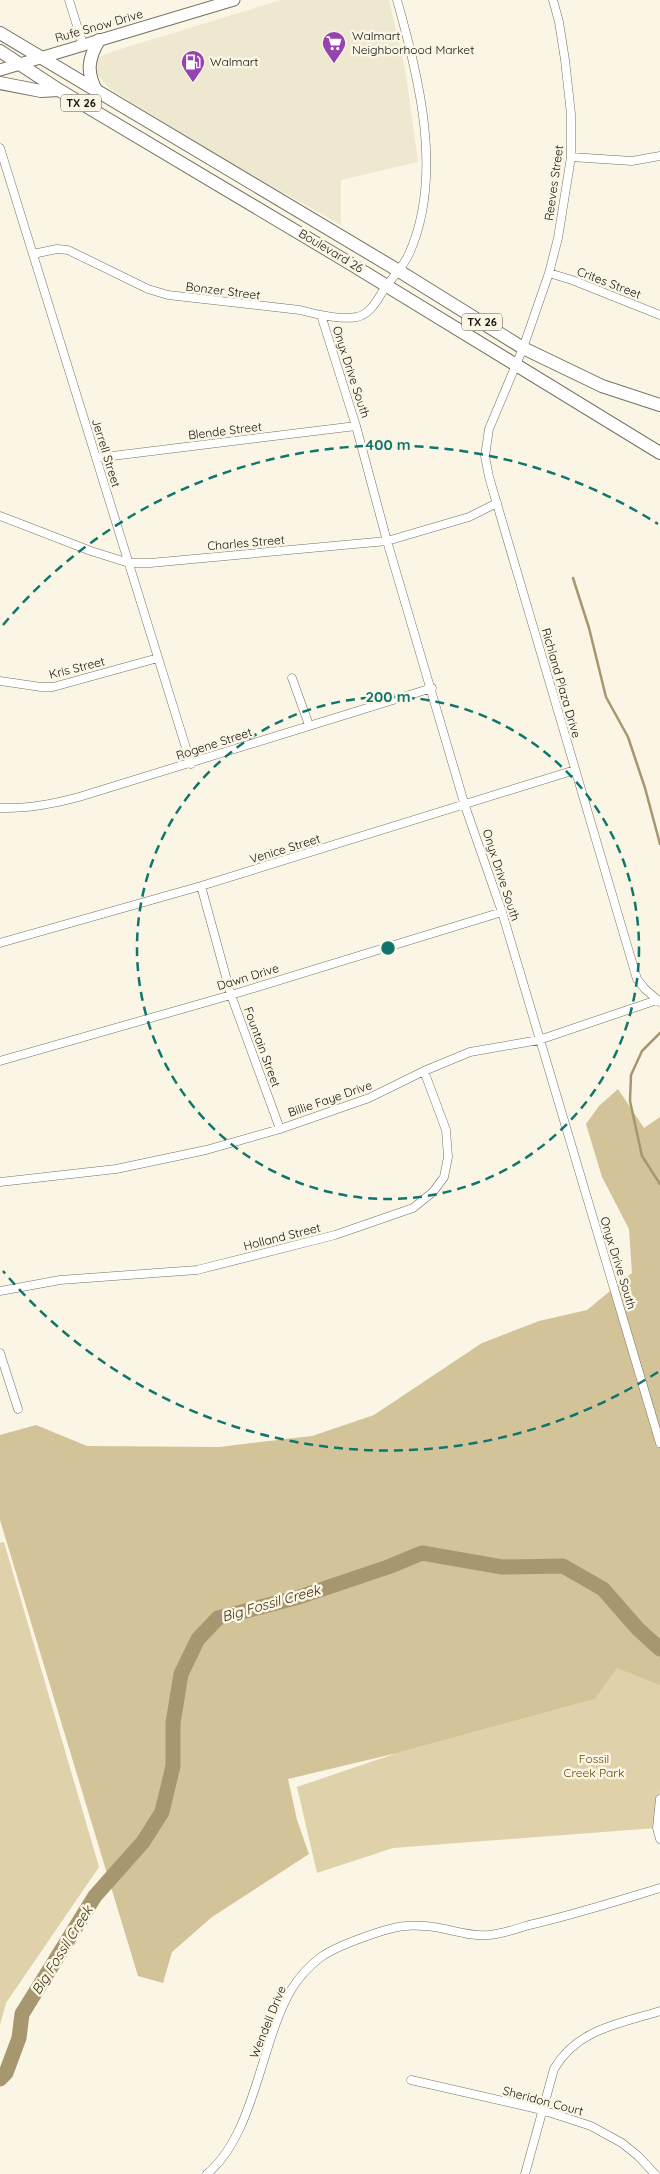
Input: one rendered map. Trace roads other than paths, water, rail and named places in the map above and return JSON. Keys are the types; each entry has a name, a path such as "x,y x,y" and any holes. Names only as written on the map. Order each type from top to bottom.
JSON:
{"main road":[{"name":"Rufe Snow Drive","path":"0,70 218,2 234,0"},
{"name":"Boulevard 26","path":"0,33 220,166 399,270 523,348 602,386 660,405"},
{"path":"97,92 88,68 91,56 99,40"},
{"name":"Boulevard 26","path":"0,51 59,90 387,285 660,453"},
{"path":"0,83 41,91 59,90"},
{"path":"211,180 220,166"}],"street":[{"path":"69,0 83,45"},
{"name":"Bonzer Street","path":"33,254 57,249 68,250 148,289 168,296 300,310 321,315 357,317 371,310 409,254 422,207 425,146 419,86 397,0"},
{"name":"Reeves Street","path":"516,364 549,273 558,238 571,157 570,114 565,60 559,22 553,0"},
{"name":"Jerrell Street","path":"0,148 191,764"},
{"path":"571,157 632,161 660,156"},
{"name":"Crites Street","path":"549,273 660,314"},
{"name":"Onyx Drive South","path":"321,315 356,426 387,541 466,806 502,912 660,1443"},
{"name":"Richland Plaza Drive","path":"516,364 489,429 486,443 486,463 496,503 637,979 659,1001"},
{"name":"Blende Street","path":"96,458 356,426"},
{"name":"Charles Street","path":"0,516 128,563 150,563 387,541 469,517 496,503"},
{"name":"Kris Street","path":"0,681 53,687 158,658"},
{"path":"292,678 309,725"},
{"name":"Rogene Street","path":"0,808 15,809 52,804 191,764 309,725 432,688"},
{"name":"Venice Street","path":"0,943 200,886 466,806 575,770"},
{"name":"Fountain Street","path":"200,886 231,994 280,1129"},
{"name":"Dawn Drive","path":"0,1061 502,912"},
{"name":"Billie Faye Drive","path":"0,1182 116,1169 206,1150 280,1129 368,1098 424,1071 470,1052 539,1040 659,1001"},
{"name":"Holland Street","path":"0,1291 60,1280 197,1270 335,1235 413,1208 433,1192 444,1176 448,1157 446,1130 424,1071"},
{"path":"0,1353 18,1409"},
{"path":"660,1799 657,1828 660,1839"},
{"name":"Wendell Drive","path":"207,2174 218,2165 233,2140 247,2108 274,2030 291,1991 304,1972 323,1956 341,1947 395,1928 428,1926 464,1935 489,1935 559,1918 660,1888"},
{"path":"525,2174 554,2068 568,2048 598,2031 660,2011"},
{"name":"Sheridon Court","path":"411,2080 567,2117 609,2135 638,2156 655,2174"}],"waterway":[{"path":"573,578 589,628 606,697 628,737 645,788 660,844"},
{"path":"660,1033 642,1051 631,1075 630,1101 642,1156 660,1184"},
{"name":"Big Fossil Creek","path":"0,2079 6,2073 19,2038 22,2014 95,1896 143,1842 162,1812 173,1766 173,1723 181,1674 198,1639 218,1618 299,1597 388,1567 422,1553 502,1567 563,1566 603,1589 638,1629 660,1649"}],"place":[{"name":"Walmart Neighborhood Market","path":"334,64"},
{"name":"Walmart","path":"193,83"}],"park label":[{"name":"Fossil Creek Park","path":"594,1766"}]}
